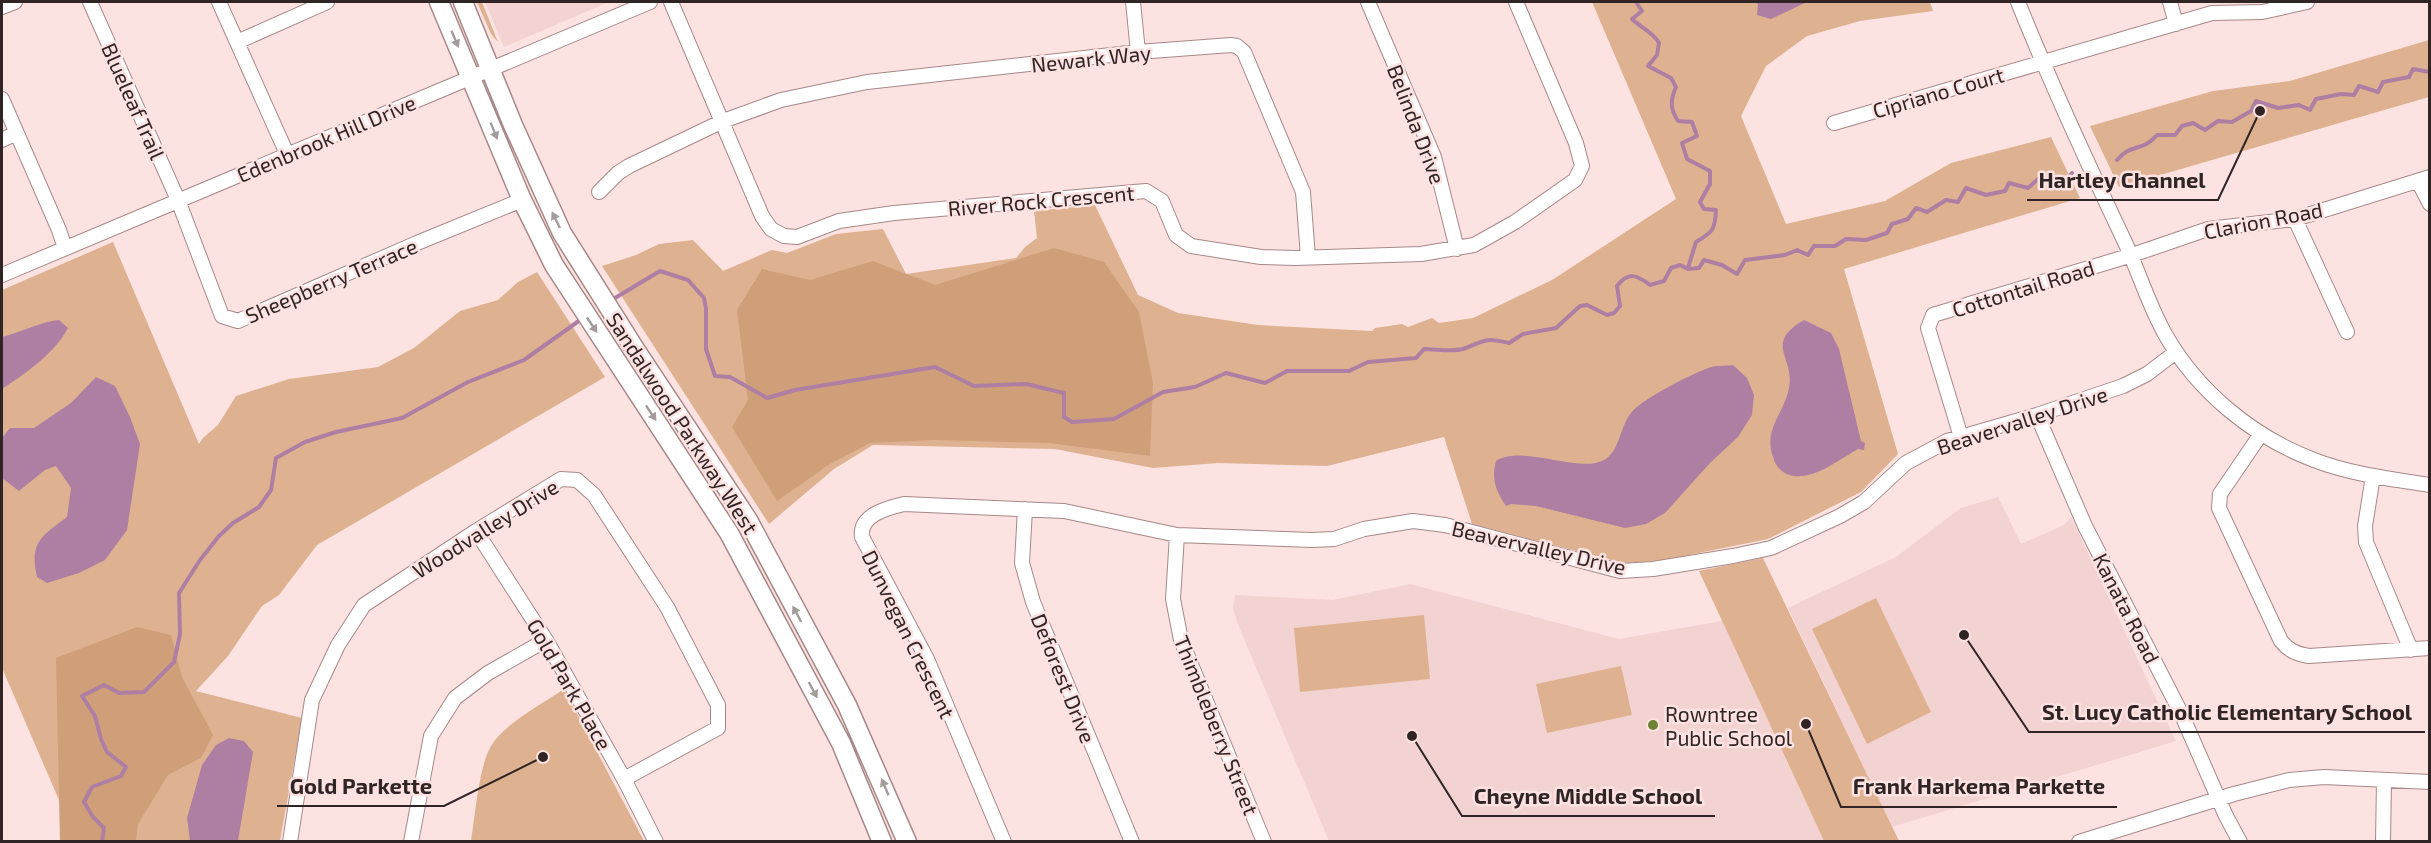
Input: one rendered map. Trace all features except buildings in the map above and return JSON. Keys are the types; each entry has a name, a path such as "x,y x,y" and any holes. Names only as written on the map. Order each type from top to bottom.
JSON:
{"main road":[{"name":"Sandalwood Parkway West","path":"439,2 522,200 566,285 729,533 841,743 882,842"},
{"name":"Sandalwood Parkway West","path":"463,2 489,69 544,197 562,233 635,349 748,520 847,705 908,842"}],"street":[{"path":"2,7 15,2"},
{"name":"Blueleaf Trail","path":"90,2 178,201"},
{"path":"219,2 287,154"},
{"path":"237,42 327,2"},
{"name":"Edenbrook Hill Drive","path":"2,275 650,2"},
{"name":"River Rock Crescent","path":"670,2 762,216 771,229 784,236 797,237 838,221 894,213 1146,191 1162,201 1176,235 1191,246 1261,257 1421,254 1474,245 1515,222 1575,180 1582,166 1576,143 1516,2"},
{"path":"1133,2 1138,52"},
{"name":"Belinda Drive","path":"1368,2 1434,158 1456,249"},
{"path":"2018,2 2042,62 2132,255 2163,332 2176,352 2218,401 2261,434 2314,461 2373,476 2430,485"},
{"path":"2169,2 2176,24"},
{"name":"Cipriano Court","path":"1834,123 2212,13 2262,12 2307,2"},
{"name":"Newark Way","path":"599,192 618,173 629,166 723,121 781,100 867,82 1138,52 1231,45 1237,46 1244,52 1303,192 1308,257"},
{"path":"2,99 65,248"},
{"path":"2,140 16,133"},
{"path":"2424,179 2430,204"},
{"name":"Clarion Road","path":"2132,255 2208,229 2295,219 2424,179"},
{"name":"Sheepberry Terrace","path":"178,201 222,316 238,321 522,200"},
{"path":"2295,219 2347,332"},
{"name":"Cottontail Road","path":"1961,437 1928,328 1933,315 2132,255"},
{"name":"Beavervalley Drive","path":"1177,535 1334,539 1364,529 1413,521 1445,525 1620,571 1653,569 1771,548 1848,512 1864,502 1906,463 1947,441 2037,415 2123,386 2147,374 2176,352"},
{"name":"Kanata Road","path":"2037,415 2085,525 2181,713 2218,799 2240,842"},
{"path":"2261,434 2220,494 2219,508 2281,641 2287,648 2298,654 2309,656 2430,648"},
{"path":"2373,476 2365,526 2366,542 2411,650"},
{"name":"Woodvalley Drive","path":"290,842 312,700 338,645 364,605 476,531 561,479 578,480 594,495 667,608 718,705 718,728 624,779"},
{"name":"Dunvegan Crescent","path":"1004,842 927,659 861,537 864,522 885,508 904,504 1025,509 1064,511 1177,535"},
{"name":"Deforest Drive","path":"1025,509 1022,563 1033,602 1132,842"},
{"name":"Gold Park Place","path":"476,531 546,640 624,779 656,842"},
{"name":"Thimbleberry Street","path":"1177,535 1173,599 1181,639 1264,842"},
{"path":"411,842 431,735 454,698 488,673 546,640"},
{"path":"2079,842 2266,785 2308,778 2430,782"},
{"path":"2383,842 2384,780"}],"shaded area":[{"path":"477,2 482,2 498,42 491,34"},
{"path":"485,2 609,2 504,47"},
{"path":"1592,2 1930,2 1933,11 1860,21 1807,36 1766,66 1741,116 1786,224 1885,201 1951,163 2051,137 2080,198 1844,269 1898,454 1861,492 1768,539 1659,561 1623,563 1472,524 1444,437 1327,466 1218,463 1153,468 1055,449 873,445 834,469 769,524 602,266 636,255 659,244 693,240 723,271 772,250 787,253 836,234 883,229 906,274 1016,258 1037,238 1034,211 1095,205 1138,295 1178,313 1258,325 1372,331 1375,328 1402,324 1408,327 1432,318 1439,323 1473,318 1552,280 1676,199"},
{"path":"1753,2 1807,2 1771,19 1757,15 1758,4"},
{"path":"2429,40 2429,97 2119,187 2090,126 2213,91 2290,81"},
{"path":"113,242 199,444 218,425 236,396 289,379 378,367 414,348 460,311 498,300 518,282 537,272 605,377 317,545 279,595 262,606 228,656 196,691 302,718 280,841 65,841 65,814 2,668 2,290"},
{"path":"1054,248 1104,262 1139,312 1153,383 1150,456 1049,443 935,440 870,443 830,464 777,501 732,427 748,400 737,310 762,269 810,280 873,261 935,285"},
{"path":"59,320 68,328 55,346 30,370 2,389 2,337"},
{"path":"1804,320 1831,333 1839,349 1861,441 1865,443 1864,450 1858,449 1814,473 1796,476 1784,473 1776,465 1771,438 1789,388 1790,377 1783,351 1785,336"},
{"path":"1733,365 1747,378 1754,395 1752,415 1738,437 1710,463 1665,513 1646,524 1625,528 1536,506 1511,504 1506,506 1502,501 1494,479 1496,461 1521,456 1580,464 1604,460 1617,445 1627,418 1636,407 1668,387 1703,370 1713,366"},
{"path":"96,377 115,386 140,444 127,530 105,560 79,573 47,583 37,577 36,548 44,535 67,517 71,488 56,466 45,470 19,491 2,478 2,438 10,428 34,428 71,403"},
{"path":"1998,497 2021,544 2064,525 2071,517 2176,741 1892,827 1788,608 1896,557 1961,508"},
{"path":"1763,558 1899,841 1824,841 1699,571"},
{"path":"1410,584 1619,639 1722,621 1824,841 1329,841 1239,627 1233,609 1235,595 1333,600"},
{"path":"1876,598 1931,712 1867,744 1812,629"},
{"path":"1424,615 1430,679 1300,692 1294,628"},
{"path":"137,627 171,635 182,677 213,735 201,758 168,775 138,824 136,841 60,841 56,658"},
{"path":"1621,666 1632,715 1547,733 1536,684"},
{"path":"564,689 644,841 471,841 480,779 491,746 514,722"},
{"path":"229,738 244,741 253,752 238,841 190,841 187,818 202,765 216,745"}],"waterway":[{"path":"1636,2 1642,11 1632,19 1654,36 1659,43 1657,55 1648,66 1671,78 1676,87 1672,100 1673,112 1678,121 1692,122 1697,136 1682,143 1687,159 1710,171 1710,184 1700,202 1704,209 1716,210 1715,222 1710,233 1696,242 1688,268"},
{"path":"2117,160 2127,151 2147,144 2157,135 2175,135 2182,126 2193,123 2205,130 2218,121 2232,122 2251,111 2256,101 2278,108 2299,105 2310,110 2316,99 2341,94 2354,95 2359,86 2378,92 2383,82 2409,77 2413,69 2430,72"},
{"path":"610,301 660,271 688,280 704,298 706,349 715,376 730,377 767,398 795,390 935,367 974,386 1026,384 1064,393 1064,417 1072,422 1114,419 1163,392 1195,387 1226,373 1265,383 1287,371 1349,371 1368,362 1416,358 1424,349 1459,350 1489,340 1509,343 1523,334 1556,328 1580,306 1587,305 1607,315 1614,313 1620,306 1617,286 1625,278 1636,277 1650,285 1664,281 1671,268 1680,265 1688,269 1699,268 1704,260 1722,265 1737,274 1745,260 1785,255 1797,250 1808,255 1814,246 1835,246 1846,239 1866,240 1887,233 1892,224 1908,219 1916,208 1927,212 1946,200 1958,202 1966,188 1986,195 2005,191 2009,183 2028,188 2038,179 2060,186 2072,173"},
{"path":"102,842 104,828 93,817 84,802 92,787 121,776 126,767 107,752 95,716 82,696 104,685 119,693 144,692 174,662 180,634 179,593 219,536 233,523 259,507 271,490 276,458 305,442 336,432 402,418 468,382 524,360 583,318"}],"place":[{"name":"Hartley Channel","path":"2260,111"},
{"name":"St. Lucy Catholic Elementary School","path":"1964,635"},
{"name":"Frank Harkema Parkette","path":"1806,724"},
{"name":"Rowntree Public School","path":"1653,725"},
{"name":"Cheyne Middle School","path":"1412,736"},
{"name":"Gold Parkette","path":"543,757"}]}
